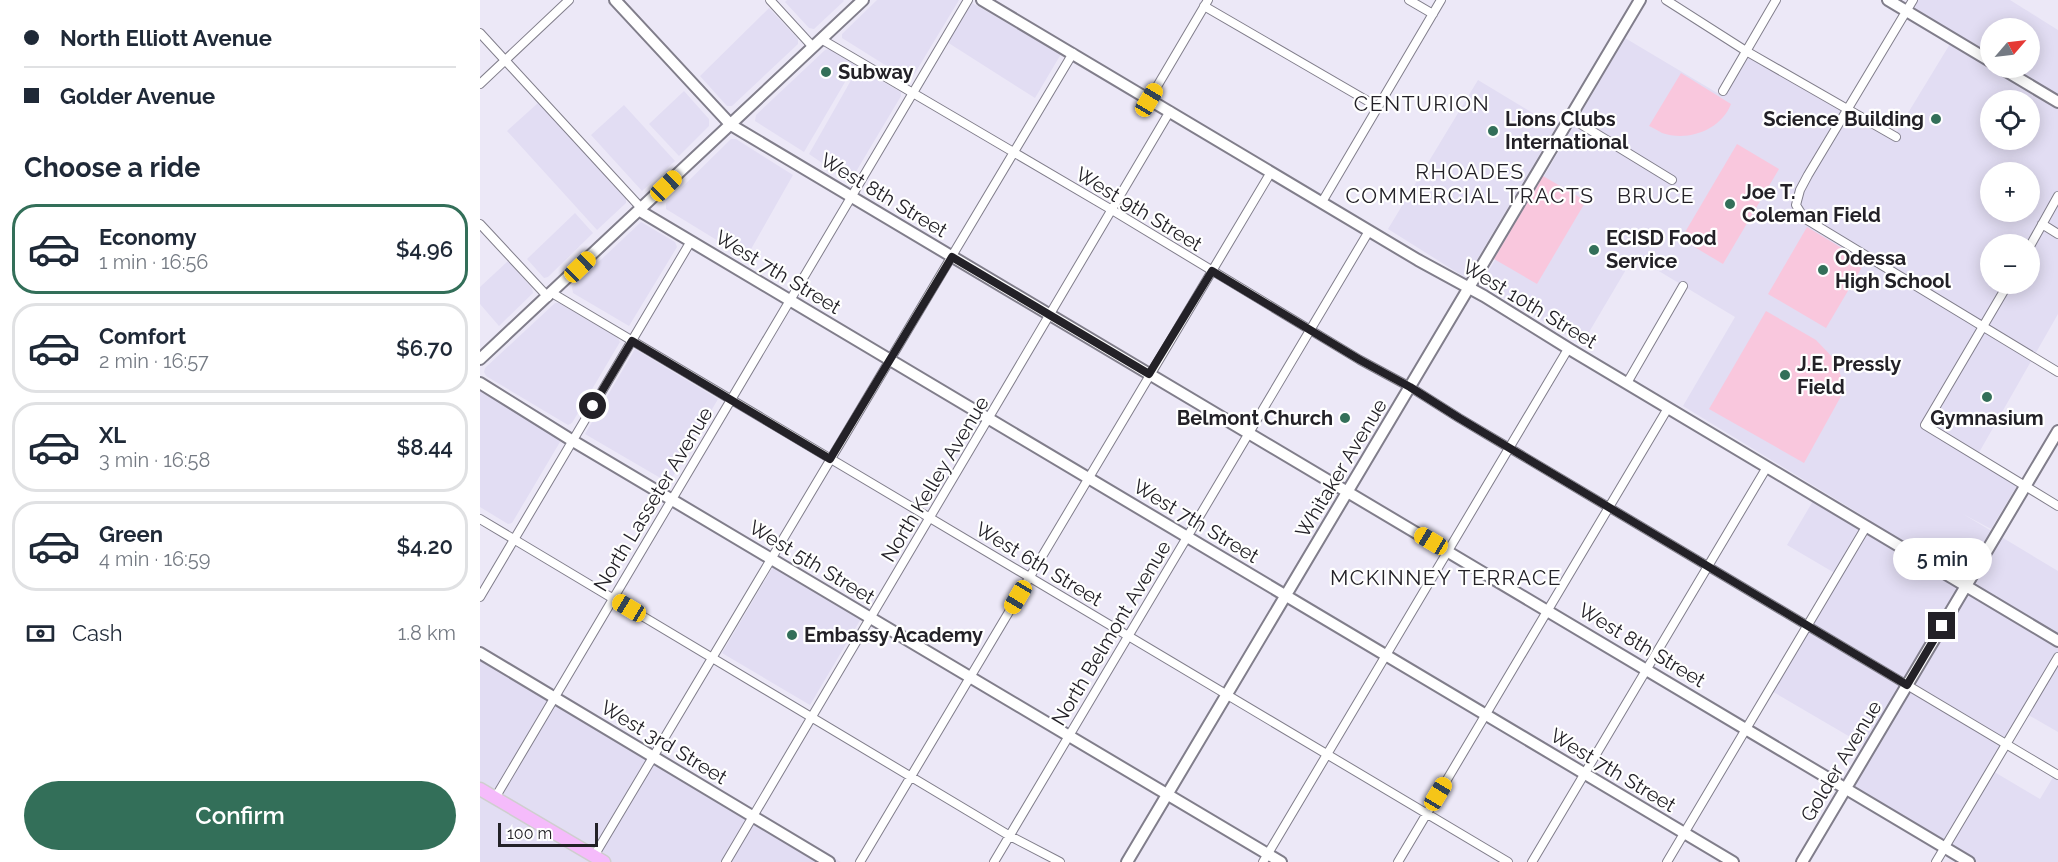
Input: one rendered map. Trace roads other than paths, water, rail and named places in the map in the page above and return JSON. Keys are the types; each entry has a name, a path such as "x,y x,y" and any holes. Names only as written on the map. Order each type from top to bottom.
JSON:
{"main road":[{"path":"480,789 599,859"}],"street":[{"path":"480,84 569,0"},
{"name":"West 8th Street","path":"615,0 731,125 1969,862"},
{"name":"West 9th Street","path":"770,0 817,43 913,94 1112,210 2058,775"},
{"path":"480,359 863,0"},
{"name":"North Lasseter Avenue","path":"495,798 968,0"},
{"name":"West 10th Street","path":"982,0 1469,288 2058,641"},
{"path":"1408,0 1433,14"},
{"path":"1322,202 1441,0"},
{"name":"Whitaker Avenue","path":"1127,862 1640,0"},
{"path":"1666,0 1746,51 1896,137"},
{"path":"1723,91 1776,0"},
{"path":"1888,0 1980,55"},
{"path":"1913,0 1808,175 1800,190 1796,205 1804,218 2058,372"},
{"path":"1149,100 1206,3 1378,107"},
{"name":"West 7th Street","path":"480,33 641,210 1733,862"},
{"path":"599,859 653,757 1073,53"},
{"path":"2018,78 2058,102"},
{"name":"North Kelley Avenue","path":"726,862 1170,111"},
{"path":"1569,117 1672,180"},
{"path":"860,862 1271,172"},
{"path":"2037,234 2058,196"},
{"name":"West 6th Street","path":"480,224 550,295 632,341 1508,862"},
{"path":"2042,224 2058,234"},
{"name":"North Belmont Avenue","path":"994,862 1370,231"},
{"path":"480,597 691,241"},
{"path":"1627,383 1683,286"},
{"path":"2002,294 1926,425 2058,506"},
{"path":"1265,858 1568,349"},
{"name":"West 5th Street","path":"480,383 573,441 1168,794 1265,858 1281,862"},
{"path":"1398,862 1668,408"},
{"name":"Golder Avenue","path":"1802,862 2058,431"},
{"path":"1532,862 1767,467"},
{"path":"480,519 1010,836 1060,862"},
{"path":"1666,862 1866,527"},
{"name":"West 3rd Street","path":"480,653 829,862"},
{"path":"1936,862 2058,657"}],"place":[{"name":"Subway","path":"826,72"},
{"name":"Science Building","path":"1936,119"},
{"name":"Lions Clubs International","path":"1493,131"},
{"name":"Joe T. Coleman Field","path":"1730,204"},
{"name":"ECISD Food Service","path":"1594,250"},
{"name":"Odessa High School","path":"1823,270"},
{"name":"J.E. Pressly Field","path":"1785,375"},
{"name":"Gymnasium","path":"1987,397"},
{"name":"Belmont Church","path":"1345,418"},
{"name":"Embassy Academy","path":"792,635"}],"district":[{"name":"CENTURION","path":"1422,104"},
{"name":"RHOADES COMMERCIAL TRACTS","path":"1470,184"},
{"name":"BRUCE","path":"1656,196"},
{"name":"MCKINNEY TERRACE","path":"1446,578"}]}
